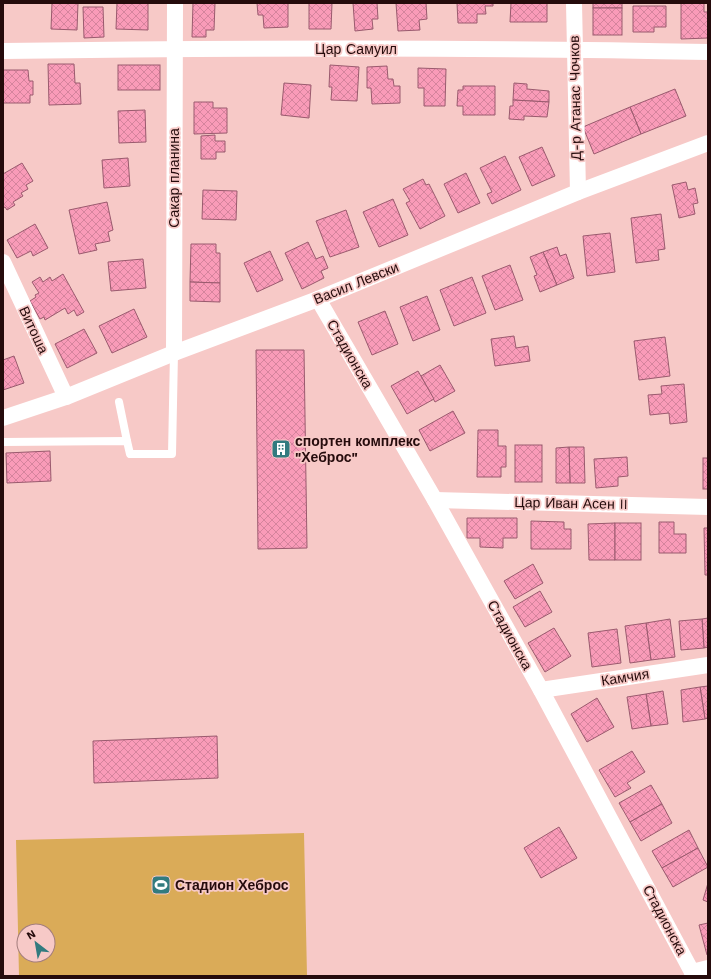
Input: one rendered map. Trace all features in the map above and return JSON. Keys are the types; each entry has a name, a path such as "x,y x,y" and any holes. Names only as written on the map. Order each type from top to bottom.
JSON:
{"street":[{"name":"Сакар планина","path":"174,353 175,3"},
{"name":"Д-р Атанас Чочков","path":"574,3 578,192"},
{"name":"Цар Самуил","path":"3,51 175,49 574,49 708,52"},
{"name":"Васил Левски","path":"3,418 66,397 174,353 318,299 578,192 708,143"},
{"name":"Витоша","path":"3,262 66,397"},
{"name":"Стадионска","path":"318,299 435,500 541,690 693,974"},
{"name":"Цар Иван Асен II","path":"435,500 708,507"},
{"name":"Камчия","path":"541,690 708,665"},
{"path":"693,974 708,968"}],"lane":[{"path":"119,402 130,454 172,454 174,353"},
{"path":"3,442 127,441"}],"shaded area":[{"name":"Стадион Хеброс","path":"304,833 307,976 19,976 19,963 56,963 56,923 18,923 16,840"}],"building":[{"path":"52,3 78,3 77,30 51,29"},
{"path":"117,3 148,3 148,30 116,29"},
{"path":"193,3 215,3 214,30 206,30 206,37 192,37"},
{"path":"257,3 288,3 288,27 264,28 263,15 258,15"},
{"path":"309,3 332,3 331,29 309,29"},
{"path":"353,3 377,3 378,19 372,19 373,29 355,31"},
{"path":"396,3 426,3 427,19 419,20 420,30 398,31"},
{"path":"457,3 493,3 493,6 485,6 486,14 477,14 477,23 458,23"},
{"path":"511,3 547,3 547,22 510,22"},
{"path":"593,3 622,3 622,8 593,8"},
{"path":"681,3 704,3 704,12 708,12 708,38 681,39"},
{"path":"633,6 666,6 666,27 654,27 654,32 633,32"},
{"path":"83,7 103,7 104,37 84,38"},
{"path":"593,8 622,8 622,35 593,35"},
{"path":"48,64 74,64 75,83 80,83 81,104 49,105"},
{"path":"118,65 160,65 160,90 118,90"},
{"path":"330,65 359,67 357,101 331,100 332,87 329,87"},
{"path":"387,66 388,79 393,79 394,86 400,86 400,103 372,104 371,88 367,88 367,67"},
{"path":"418,68 446,69 445,106 424,106 424,88 418,88"},
{"path":"3,70 28,70 29,81 33,81 33,95 30,95 30,103 3,103"},
{"path":"284,83 311,85 309,118 281,115"},
{"path":"514,83 527,84 527,89 549,91 549,102 513,100"},
{"path":"463,86 495,86 495,115 463,115 463,106 457,106 458,90 463,90"},
{"path":"675,89 686,116 641,134 630,107"},
{"path":"513,100 549,102 547,117 524,116 524,120 509,119 510,106 513,106"},
{"path":"194,102 213,102 213,108 227,108 227,133 194,134"},
{"path":"630,107 641,134 594,154 583,127"},
{"path":"145,110 146,142 119,143 118,111"},
{"path":"215,135 215,141 225,141 225,152 216,152 216,159 201,159 201,136"},
{"path":"542,147 555,176 532,186 519,157"},
{"path":"505,156 521,190 492,204 487,194 492,192 480,168"},
{"path":"128,158 130,186 104,188 102,160"},
{"path":"22,163 33,181 26,185 28,189 21,193 23,196 13,202 15,205 7,210 5,207 3,208 3,174"},
{"path":"466,173 480,203 458,213 444,184"},
{"path":"423,179 426,185 429,184 445,216 420,229 406,203 410,201 403,189"},
{"path":"686,182 688,190 695,188 698,203 693,204 695,214 679,218 672,185"},
{"path":"203,190 237,191 236,220 202,219"},
{"path":"393,199 408,235 379,247 363,212"},
{"path":"107,202 113,230 108,232 110,241 95,244 97,250 79,254 69,210"},
{"path":"346,210 359,247 330,257 316,221"},
{"path":"661,214 665,249 658,250 659,260 636,263 631,218"},
{"path":"35,224 48,248 33,256 31,251 17,258 7,240"},
{"path":"610,233 615,272 587,276 583,236"},
{"path":"308,242 316,259 323,256 328,268 321,271 324,278 302,289 285,253"},
{"path":"191,244 216,244 216,253 220,253 220,283 190,282"},
{"path":"557,247 560,256 566,254 574,278 557,285 543,252"},
{"path":"270,251 283,280 257,292 244,263"},
{"path":"543,252 557,285 540,292 534,276 537,275 530,257"},
{"path":"143,259 146,288 111,291 108,262"},
{"path":"510,265 523,300 495,310 482,276"},
{"path":"63,274 84,312 77,316 74,310 68,314 65,308 45,320 44,317 40,319 30,301 39,293 32,282 40,277 43,282 50,277 52,281"},
{"path":"472,277 486,313 454,326 440,290"},
{"path":"190,282 220,283 220,302 190,301"},
{"path":"427,296 440,330 413,341 400,307"},
{"path":"134,309 147,337 112,353 99,326"},
{"path":"385,311 398,344 372,355 358,322"},
{"path":"84,329 97,353 67,368 55,344"},
{"path":"514,336 516,348 528,346 530,361 495,366 491,339"},
{"path":"665,337 670,376 639,380 634,341"},
{"name":"спортен комплекс \"Хеброс\"","path":"256,350 304,350 307,548 258,549"},
{"path":"14,356 24,383 3,390 3,360"},
{"path":"440,365 455,391 435,402 421,376"},
{"path":"418,371 434,399 407,414 391,386"},
{"path":"684,384 687,422 670,424 669,413 650,415 648,395 662,394 661,386"},
{"path":"453,411 465,433 430,451 419,430"},
{"path":"478,430 498,430 498,446 506,446 506,467 501,467 501,477 477,477"},
{"path":"515,445 542,445 542,482 515,482"},
{"path":"569,447 584,447 585,483 570,483"},
{"path":"569,447 570,483 556,483 556,448"},
{"path":"50,451 51,481 7,483 6,453"},
{"path":"627,457 628,476 618,477 618,486 596,488 594,459"},
{"path":"703,458 708,458 708,489 703,489"},
{"path":"467,518 517,518 517,538 503,538 503,548 480,547 480,538 467,538"},
{"path":"531,521 564,522 564,529 571,529 571,549 531,549"},
{"path":"659,522 674,522 674,534 686,534 686,553 659,553"},
{"path":"615,523 615,560 589,560 588,524"},
{"path":"615,523 641,523 641,560 615,560"},
{"path":"704,528 708,528 708,575 705,575"},
{"path":"533,564 543,583 515,599 504,581"},
{"path":"540,591 552,612 525,627 513,607"},
{"path":"708,618 708,647 704,648 702,619"},
{"path":"670,619 675,657 651,660 646,623"},
{"path":"702,619 704,648 681,650 679,621"},
{"path":"646,623 651,660 630,663 625,626"},
{"path":"554,628 571,656 545,672 528,643"},
{"path":"617,629 621,663 592,667 588,633"},
{"path":"708,686 708,718 705,719 700,687"},
{"path":"700,687 705,719 683,722 681,690"},
{"path":"663,691 668,724 651,726 646,694"},
{"path":"646,694 651,726 632,729 627,697"},
{"path":"597,698 614,727 587,742 571,714"},
{"path":"217,736 218,778 94,783 93,741"},
{"path":"632,751 645,772 627,783 631,788 615,797 599,770"},
{"path":"651,785 662,804 630,822 619,803"},
{"path":"662,804 672,823 641,841 630,822"},
{"path":"559,827 577,858 541,878 524,848"},
{"path":"689,830 698,848 662,868 652,851"},
{"path":"698,848 708,867 673,887 662,868"},
{"path":"708,883 708,902 703,900"},
{"path":"708,923 708,954 707,955 699,925"}],"place":[{"name":"спортен комплекс \"Хеброс\"","path":"281,449"},
{"name":"Стадион Хеброс","path":"161,885"}]}
